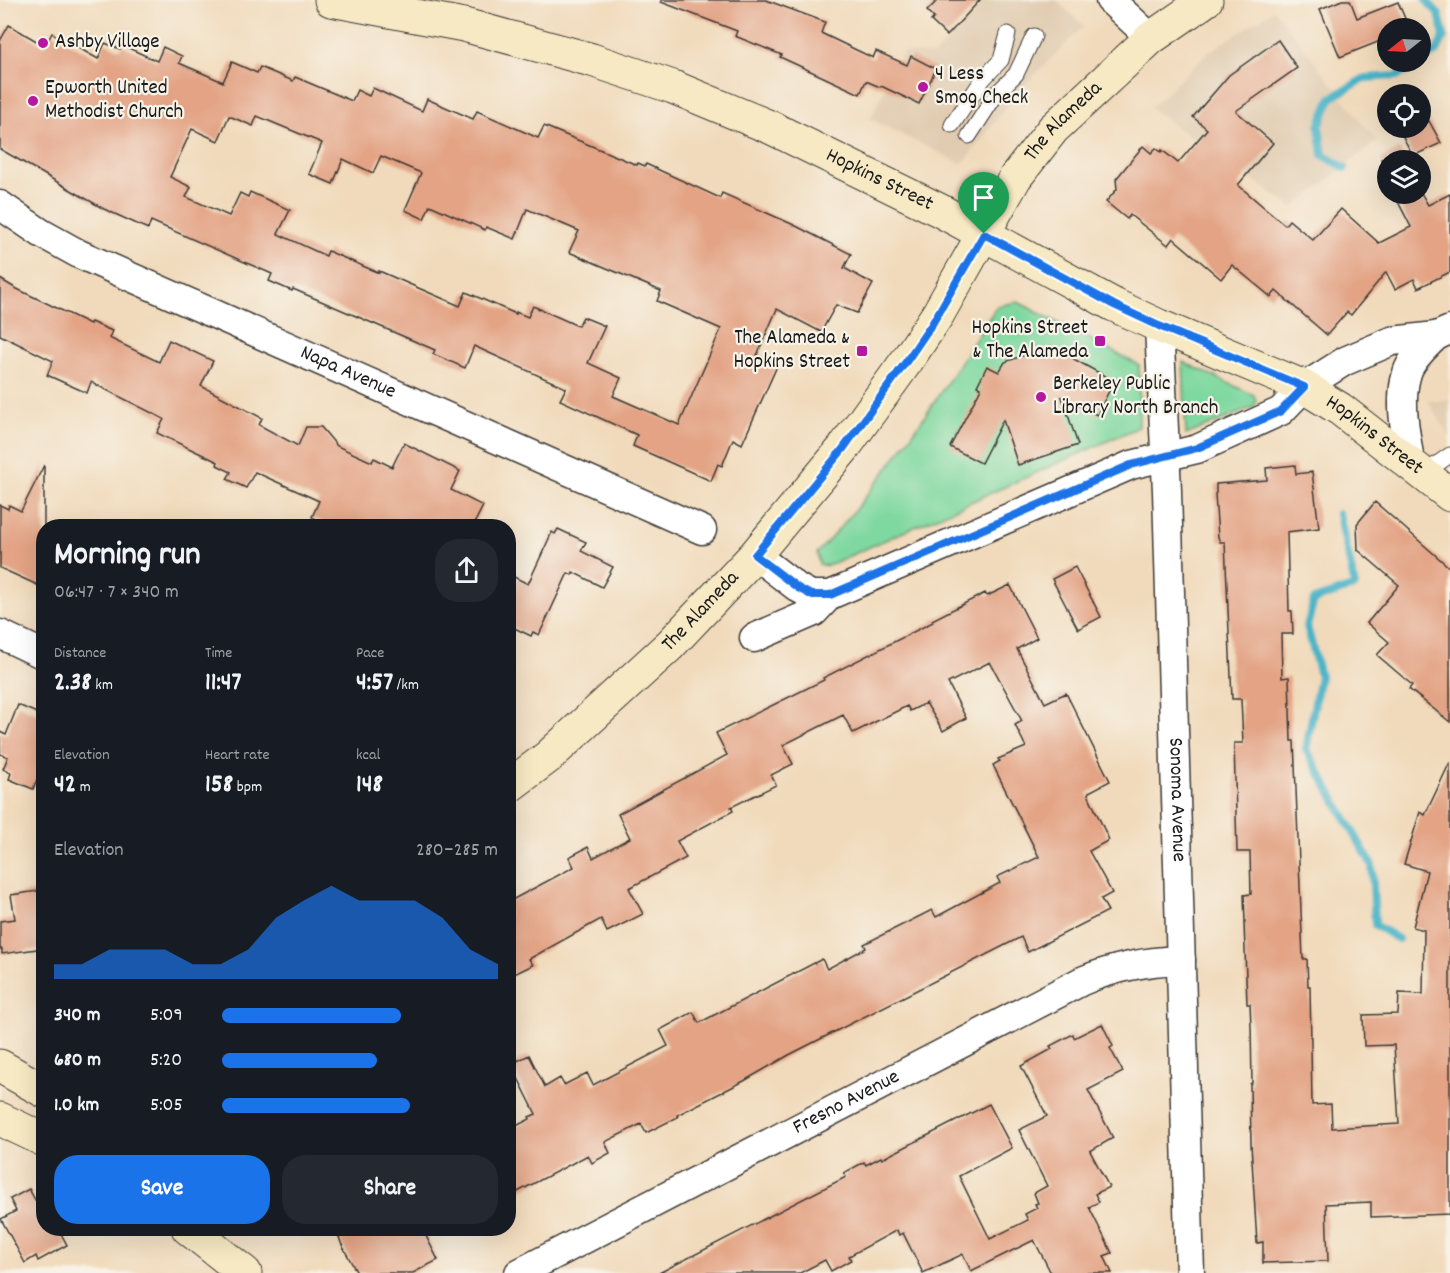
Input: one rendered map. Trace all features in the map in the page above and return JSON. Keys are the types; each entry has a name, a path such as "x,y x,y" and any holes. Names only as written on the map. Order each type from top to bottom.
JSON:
{"street":[{"name":"Hopkins Street","path":"338,0 464,25 592,60 673,87 772,128 941,211 1114,305 1304,387 1340,409 1450,495"},
{"path":"1110,0 1151,38"},
{"name":"The Alameda","path":"516,781 548,757 670,645 755,555 843,449 908,359 932,324 1015,178 1053,129 1151,38 1206,0"},
{"name":"Napa Avenue","path":"0,205 41,233 79,254 702,530"},
{"name":"Sonoma Avenue","path":"1159,326 1166,456 1190,1273"},
{"path":"755,555 798,588 811,595 830,595 1131,465 1197,448 1281,411 1304,387 1346,361 1392,341 1443,333"},
{"path":"1417,468 1403,400 1407,372 1420,352 1443,333"},
{"path":"754,638 814,612 830,595"},
{"path":"0,634 36,652"},
{"name":"Fresno Avenue","path":"519,1273 1082,981 1103,972 1143,962 1181,960"},
{"path":"0,1119 36,1136"},
{"path":"198,1236 245,1273"}],"lane":[{"path":"952,125 983,79 1001,60 1008,33"},
{"path":"969,136 997,93 1016,74 1034,36"},
{"path":"1417,468 1450,455"}],"shaded area":[{"path":"984,0 1056,0 1084,26 1019,90 966,160 960,163 870,119 903,52 934,55"},
{"path":"1274,10 1377,141 1293,208 1150,108 1207,53"},
{"path":"1428,401 1450,401 1450,438"}],"green space":[{"path":"1018,302 1139,365 1139,427 827,566 819,564 817,553 843,525 890,465 997,306"},
{"path":"1183,362 1254,395 1256,401 1254,407 1186,435"}],"building":[{"path":"661,0 766,0 825,22 821,33 873,58 876,51 907,65 911,56 936,69 919,104 866,81 860,94 780,57 782,55 735,36 737,31 661,2"},
{"path":"938,0 980,0 947,36 931,21 934,18 927,11"},
{"path":"1342,0 1350,0 1357,18 1398,2 1405,18 1377,18 1377,42 1340,57 1320,9"},
{"path":"9,25 45,46 52,33 98,59 105,43 120,49 122,45 157,61 163,47 182,56 179,63 223,82 232,62 257,73 260,67 293,81 295,77 352,101 357,90 369,96 373,88 422,111 427,99 473,119 477,111 538,138 544,126 637,165 638,163 645,166 646,164 720,198 722,193 794,225 851,254 844,268 873,284 857,313 836,305 821,332 777,309 757,355 778,364 742,444 733,439 722,466 718,464 711,481 633,446 637,435 560,400 566,388 474,346 465,368 433,354 435,350 293,289 292,291 269,281 272,274 151,221 148,229 104,209 0,149 0,41","holes":["229,116 253,126 257,116 322,143 309,174 333,184 343,159 373,173 381,156 421,173 405,210 424,219 430,205 485,230 486,227 515,239 527,209 579,231 569,252 661,291 657,301 721,329 679,425 613,396 621,378 588,363 605,326 583,317 578,326 533,306 528,317 466,292 460,306 328,251 326,256 278,234 290,210 250,192 248,197 240,193 229,216 186,197 191,187 170,177 192,129 218,141"]},
{"path":"1278,40 1297,68 1236,111 1273,143 1238,185 1285,225 1289,220 1313,240 1341,209 1379,243 1411,227 1399,204 1428,205 1450,194 1450,272 1418,288 1414,279 1395,289 1386,272 1351,315 1347,312 1327,335 1276,291 1271,297 1232,265 1221,279 1173,238 1168,245 1130,215 1127,219 1106,202 1117,189 1116,179 1143,146 1151,153 1156,148 1161,152 1162,150 1178,163 1207,129 1193,117 1229,75"},
{"path":"1431,125 1441,143 1426,150 1410,150 1404,138 1431,138"},
{"path":"0,279 90,324 91,322 112,331 109,338 159,362 169,340 213,361 201,386 262,418 259,425 298,446 306,427 321,427 337,446 372,462 374,458 392,467 404,443 460,471 451,490 483,506 476,519 316,519 312,517 319,501 255,472 246,488 227,479 231,472 217,465 218,462 157,433 164,419 91,382 87,393 47,375 53,361 0,335"},
{"name":"Berkeley Public Library North Branch","path":"1050,346 1114,381 1097,415 1062,397 1078,445 1018,465 1003,420 981,463 950,447 981,388 977,386 987,366 999,372 1005,362 1033,352 1044,358"},
{"path":"44,465 44,519 36,519 36,584 0,568 0,505 8,509 9,505 21,511"},
{"path":"1295,465 1296,474 1312,472 1319,528 1287,532 1289,611 1292,611 1293,634 1281,634 1282,678 1289,677 1291,741 1294,741 1303,959 1307,959 1308,986 1310,986 1312,1105 1331,1104 1332,1128 1399,1124 1394,1045 1364,1046 1363,1015 1398,1014 1399,993 1423,994 1424,930 1413,927 1427,871 1404,864 1420,812 1425,815 1450,762 1450,1214 1371,1217 1371,1202 1326,1204 1328,1261 1263,1263 1263,1242 1257,1243 1251,1144 1251,1027 1250,1004 1247,1004 1244,923 1244,895 1251,894 1250,852 1237,852 1234,743 1243,743 1241,699 1232,699 1225,542 1220,542 1218,537 1215,494 1216,484 1267,480 1266,468"},
{"path":"1375,502 1450,568 1450,722 1409,689 1412,685 1377,655 1389,642 1367,623 1399,585 1358,550 1357,524"},
{"path":"558,529 586,542 581,551 613,567 602,587 573,572 572,575 568,573 539,635 533,632 531,636 516,629 516,578 528,584 552,532 555,534"},
{"path":"1075,567 1101,617 1078,629 1052,579"},
{"path":"1010,585 1037,638 1017,649 1045,703 1066,693 1110,781 1088,794 1109,840 1089,851 1112,893 1101,899 1108,911 1028,952 1021,937 789,1055 646,1133 641,1124 605,1142 610,1153 592,1163 588,1155 516,1193 516,1126 536,1114 516,1074 516,1062 529,1055 545,1087 560,1078 564,1085 587,1073 593,1085 668,1046 660,1030 693,1012 699,1023 822,959 827,969 866,948 864,944 932,910 936,917 1000,883 997,877 1039,857 993,765 1000,761 998,759 1026,747 1015,725 1022,721 990,662 948,683 966,718 943,731 926,703 910,711 907,706 853,733 843,715 783,745 793,764 771,775 776,785 731,807 733,811 677,841 686,858 629,888 643,914 607,932 601,919 529,959 533,965 516,973 516,898 574,867 569,857 588,847 593,858 630,838 618,814 727,755 716,733 824,680 823,678 985,593 987,596"},
{"path":"18,705 36,713 36,782 33,789 9,779 11,773 3,769 8,757 0,754 0,732 6,735"},
{"path":"36,891 36,949 2,954 0,921 15,919 11,895"},
{"path":"1102,1024 1113,1046 1110,1048 1123,1072 1088,1090 1113,1138 1090,1151 1109,1187 1095,1194 1099,1202 1089,1207 1112,1253 1104,1256 1112,1273 1051,1273 1034,1240 971,1271 963,1254 923,1273 903,1233 899,1235 897,1230 849,1256 851,1260 831,1271 825,1260 800,1273 659,1273 846,1177 844,1173 864,1162 866,1165 881,1157 882,1159 989,1104 1012,1148 959,1176 990,1239 1028,1220 1025,1214 1037,1208 1035,1204 1038,1203 1034,1193 1047,1186 1019,1130 1047,1116 1021,1066 1052,1049 1050,1046 1073,1034 1074,1038"},
{"path":"29,1189 36,1202 36,1236 62,1236 67,1245 38,1261 36,1256 25,1263 1,1219 16,1211 10,1199"},
{"path":"339,1236 426,1236 438,1260 413,1273 357,1273"}],"waterway":[{"path":"1345,168 1323,155 1319,126 1331,98 1365,78 1397,76 1410,70 1437,51 1444,36 1439,14 1426,0"},
{"path":"1339,514 1355,586 1314,600 1307,626 1320,676 1306,749 1372,865 1375,925 1398,939"}],"place":[{"name":"Ashby Village","path":"43,43"},
{"name":"4 Less Smog Check","path":"923,87"},
{"name":"Epworth United Methodist Church","path":"33,101"},
{"name":"Hopkins Street & The Alameda","path":"1100,341"},
{"name":"The Alameda & Hopkins Street","path":"862,351"},
{"name":"Berkeley Public Library North Branch","path":"1041,397"}],"route":[{"path":"984,234 1114,305 1304,387 1281,411 1197,448 1131,465 830,595 811,595 798,588 755,555 843,449 908,359 932,324 984,234"}]}
